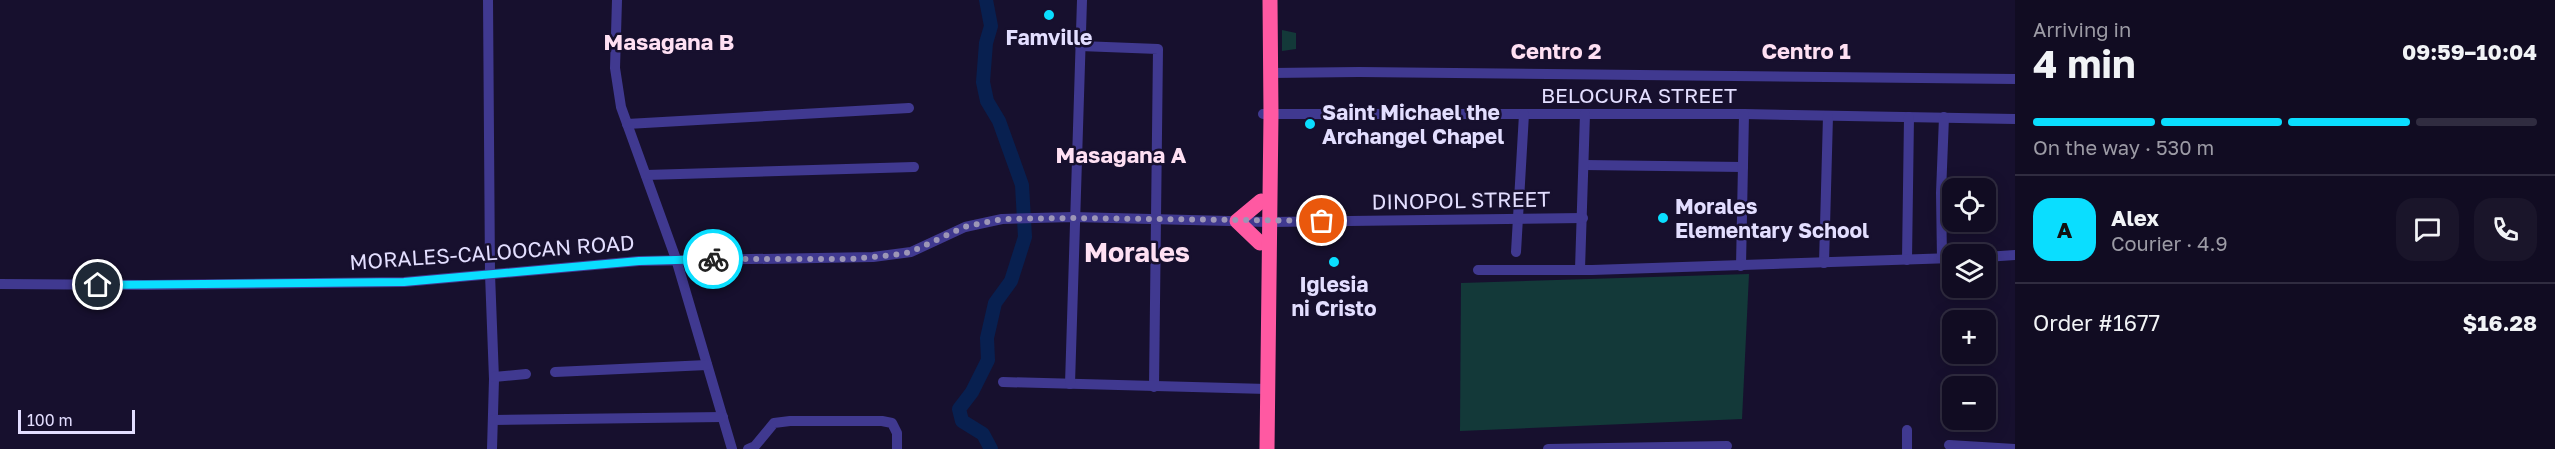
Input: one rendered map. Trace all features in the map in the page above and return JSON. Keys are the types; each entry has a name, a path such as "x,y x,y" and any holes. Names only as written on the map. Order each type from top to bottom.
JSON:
{"highway":[{"path":"1259,449 1263,389 1267,114 1262,0"},
{"path":"1267,449 1263,389 1260,243 1264,222 1261,201 1271,73 1270,0"},
{"path":"1260,243 1237,221 1261,201"}],"street":[{"path":"488,0 490,274 494,377 492,449"},
{"path":"617,0 615,68 621,107 676,259 732,449"},
{"path":"1070,384 1073,218 1082,0"},
{"path":"1080,46 1158,49 1154,387"},
{"path":"1271,73 2015,79"},
{"path":"627,124 909,108"},
{"name":"BELOCURA STREET","path":"1267,114 1744,114 2015,119"},
{"path":"1516,252 1524,114"},
{"path":"1580,269 1585,114"},
{"path":"1741,266 1744,114"},
{"path":"1824,263 1828,116"},
{"path":"1907,260 1909,117"},
{"path":"1944,117 1941,193 1946,244"},
{"path":"1584,165 1743,167"},
{"path":"646,175 914,167"},
{"name":"MORALES-CALOOCAN ROAD","path":"0,284 404,282 676,259 851,259 894,255 911,252 964,227 983,222 1018,219 1155,218 1264,222"},
{"name":"DINOPOL STREET","path":"1264,222 1583,218"},
{"path":"1996,256 2015,255"},
{"path":"1478,270 1741,266 1942,258"},
{"path":"555,372 707,365"},
{"path":"494,377 526,374"},
{"path":"1003,382 1263,389"},
{"path":"493,420 723,417"},
{"path":"748,449 755,446 774,423 882,421 892,423 897,433 897,449"},
{"path":"1906,449 1907,430"},
{"path":"1949,445 2015,449"},
{"path":"1548,449 1726,446"}],"green space":[{"path":"1282,30 1296,33 1296,49 1282,51"},
{"path":"1749,274 1742,419 1460,431 1461,283"}],"waterway":[{"path":"986,0 991,26 986,43 983,82 987,101 999,121 1022,185 1025,237 1011,281 995,303 987,338 988,360 972,392 959,409 962,421 983,434 991,449"}],"way so far":[{"path":"713,259 851,259 894,255 911,252 964,227 1002,219 1155,218 1260,222 1322,221"}],"place":[{"name":"Famville","path":"1049,15"},
{"name":"Saint Michael the Archangel Chapel","path":"1310,124"},
{"name":"Morales Elementary School","path":"1663,218"},
{"name":"Iglesia ni Cristo","path":"1334,262"}],"district":[{"name":"Masagana B","path":"669,41"},
{"name":"Centro 2","path":"1556,50"},
{"name":"Centro 1","path":"1806,50"},
{"name":"Masagana A","path":"1121,154"},
{"name":"Morales","path":"1137,252"}],"route":[{"path":"98,285 404,282 639,261 713,259"}]}
